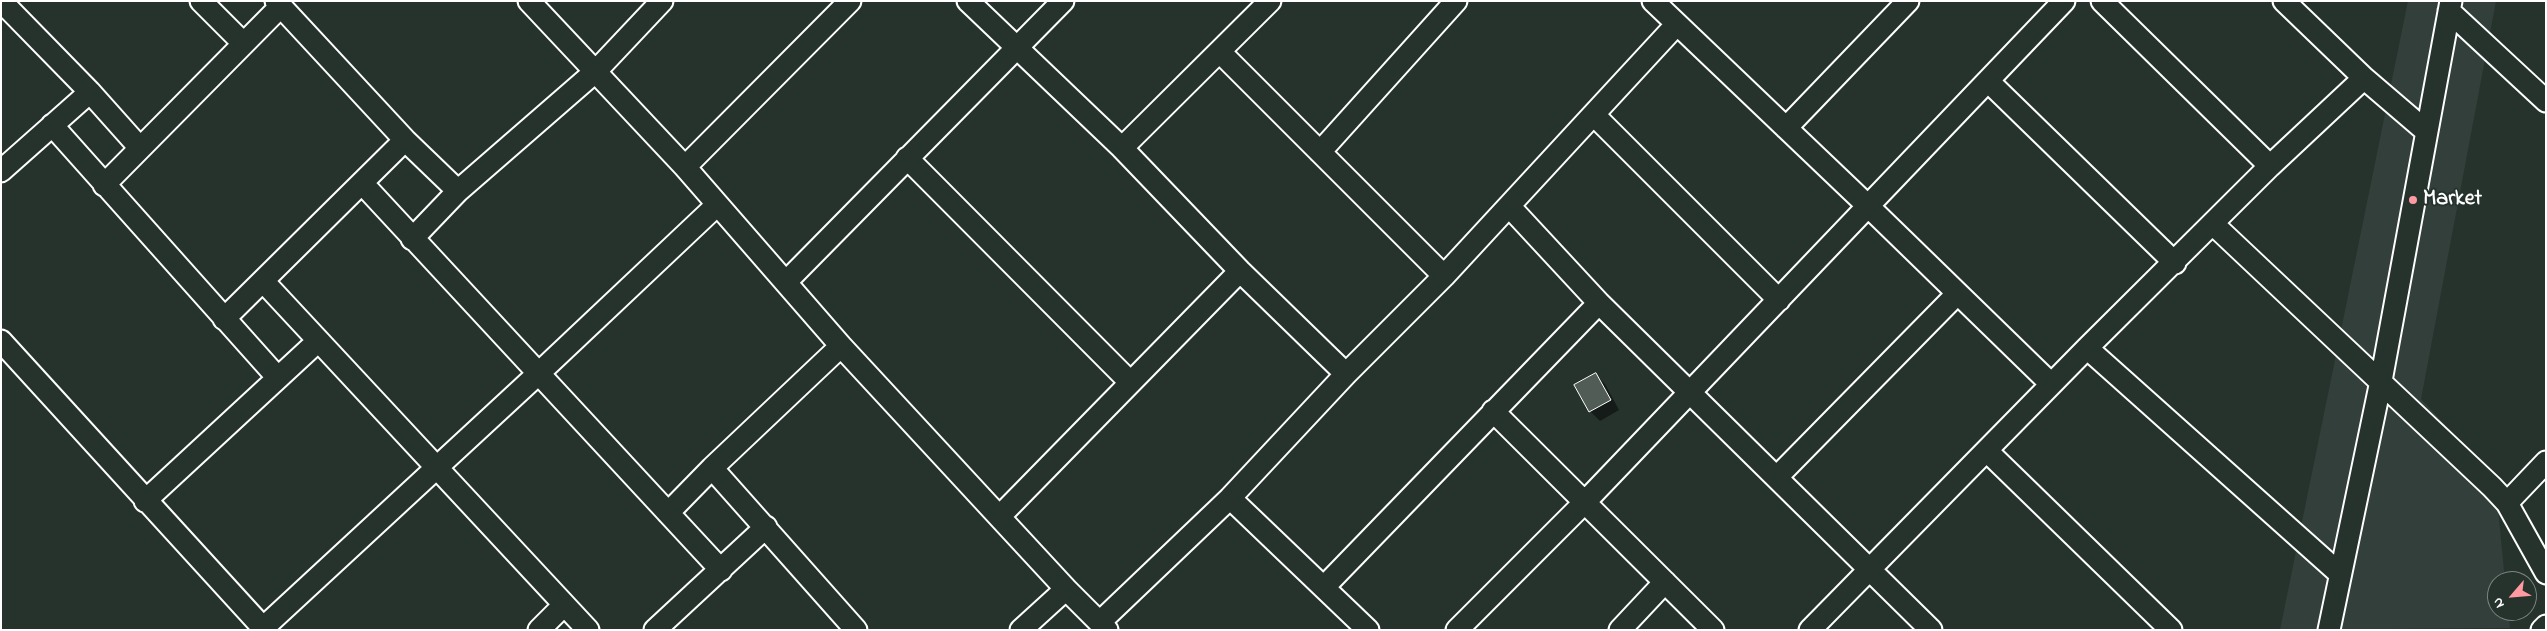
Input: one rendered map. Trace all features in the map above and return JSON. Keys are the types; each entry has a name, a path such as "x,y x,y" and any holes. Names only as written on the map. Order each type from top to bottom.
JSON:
{"street":[{"path":"1,1 90,92 140,148"},
{"path":"201,1 243,43"},
{"path":"529,1 685,167 841,346 1066,589 1104,626 1230,498 1346,374 1444,276 1677,24"},
{"path":"412,239 458,191 596,71 662,1"},
{"path":"685,167 850,1"},
{"path":"968,1 1122,148 1240,271 1346,374"},
{"path":"786,282 1063,1"},
{"path":"1122,148 1270,1"},
{"path":"1320,152 1456,1"},
{"path":"1653,1 2051,384"},
{"path":"1786,128 1908,1"},
{"path":"1456,630 1584,503 2064,1"},
{"path":"2102,1 2270,166"},
{"path":"2284,1 2364,78 2426,132"},
{"path":"104,185 243,43 278,4 405,140 458,191"},
{"path":"2450,6 2546,100"},
{"path":"2329,630 2381,381 2450,6"},
{"path":"1220,52 1444,276"},
{"path":"1810,630 1869,567 2087,348 2270,166 2364,78"},
{"path":"1988,80 2175,262"},
{"path":"1,171 90,92"},
{"path":"1594,115 1779,300"},
{"path":"52,125 278,378"},
{"path":"224,319 405,140"},
{"path":"907,158 1130,382"},
{"path":"362,183 721,570"},
{"path":"2,342 263,629 717,205"},
{"path":"1509,206 1599,303 1931,630"},
{"path":"2213,224 2381,381 2507,503 2546,573"},
{"path":"1000,516 1240,271"},
{"path":"263,281 588,630"},
{"path":"1777,477 1957,294"},
{"path":"1324,587 1599,303"},
{"path":"145,501 318,341"},
{"path":"668,513 712,468 841,346"},
{"path":"2087,348 2340,574"},
{"path":"1493,411 1713,630"},
{"path":"1986,451 2170,630"},
{"path":"2507,503 2546,462"},
{"path":"712,468 856,630"},
{"path":"1230,498 1368,630"},
{"path":"655,630 766,528"},
{"path":"1620,630 1664,582"},
{"path":"1021,630 1066,589"},
{"path":"538,630 564,605"},
{"path":"2542,630 2546,626"}],"shaded area":[{"name":"Market","path":"2408,1 2496,1 2421,399 2495,478 2504,571 2487,571 2487,621 2509,621 2510,628 2280,630"}],"building":[{"path":"1596,373 1611,400 1589,412 1574,385"}],"place":[{"name":"Market","path":"2413,200"}]}
